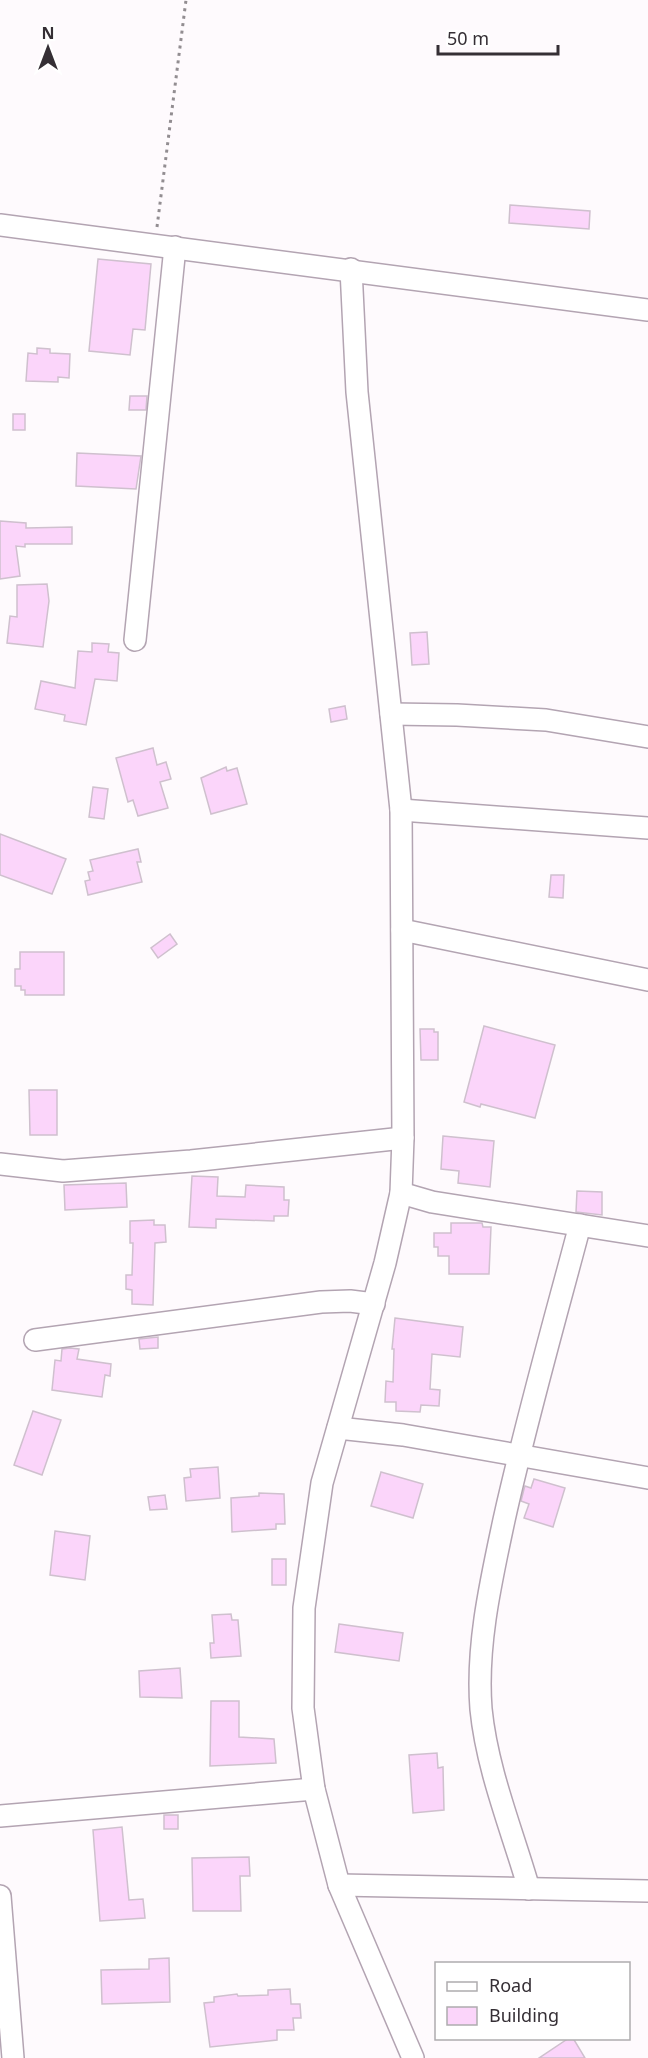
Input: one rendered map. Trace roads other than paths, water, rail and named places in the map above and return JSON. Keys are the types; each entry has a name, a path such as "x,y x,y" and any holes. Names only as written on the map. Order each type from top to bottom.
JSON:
{"street":[{"path":"0,225 351,269 648,310"},
{"path":"135,640 165,246"},
{"path":"351,269 357,392 401,810 403,1138 401,1193 374,1304 322,1484 304,1608 303,1708 314,1789 339,1885 413,2058"},
{"path":"391,714 546,720 648,736"},
{"path":"401,810 648,828"},
{"path":"402,930 648,980"},
{"path":"0,1164 63,1171 191,1161 403,1138"},
{"path":"401,1193 432,1202 648,1236"},
{"path":"530,1889 485,1742 481,1706 488,1594 519,1454 580,1225"},
{"path":"35,1340 321,1302 350,1301 374,1304"},
{"path":"338,1428 403,1435 648,1478"},
{"path":"0,1816 314,1789"},
{"path":"339,1885 648,1891"},
{"path":"0,1896 13,2058"}]}
